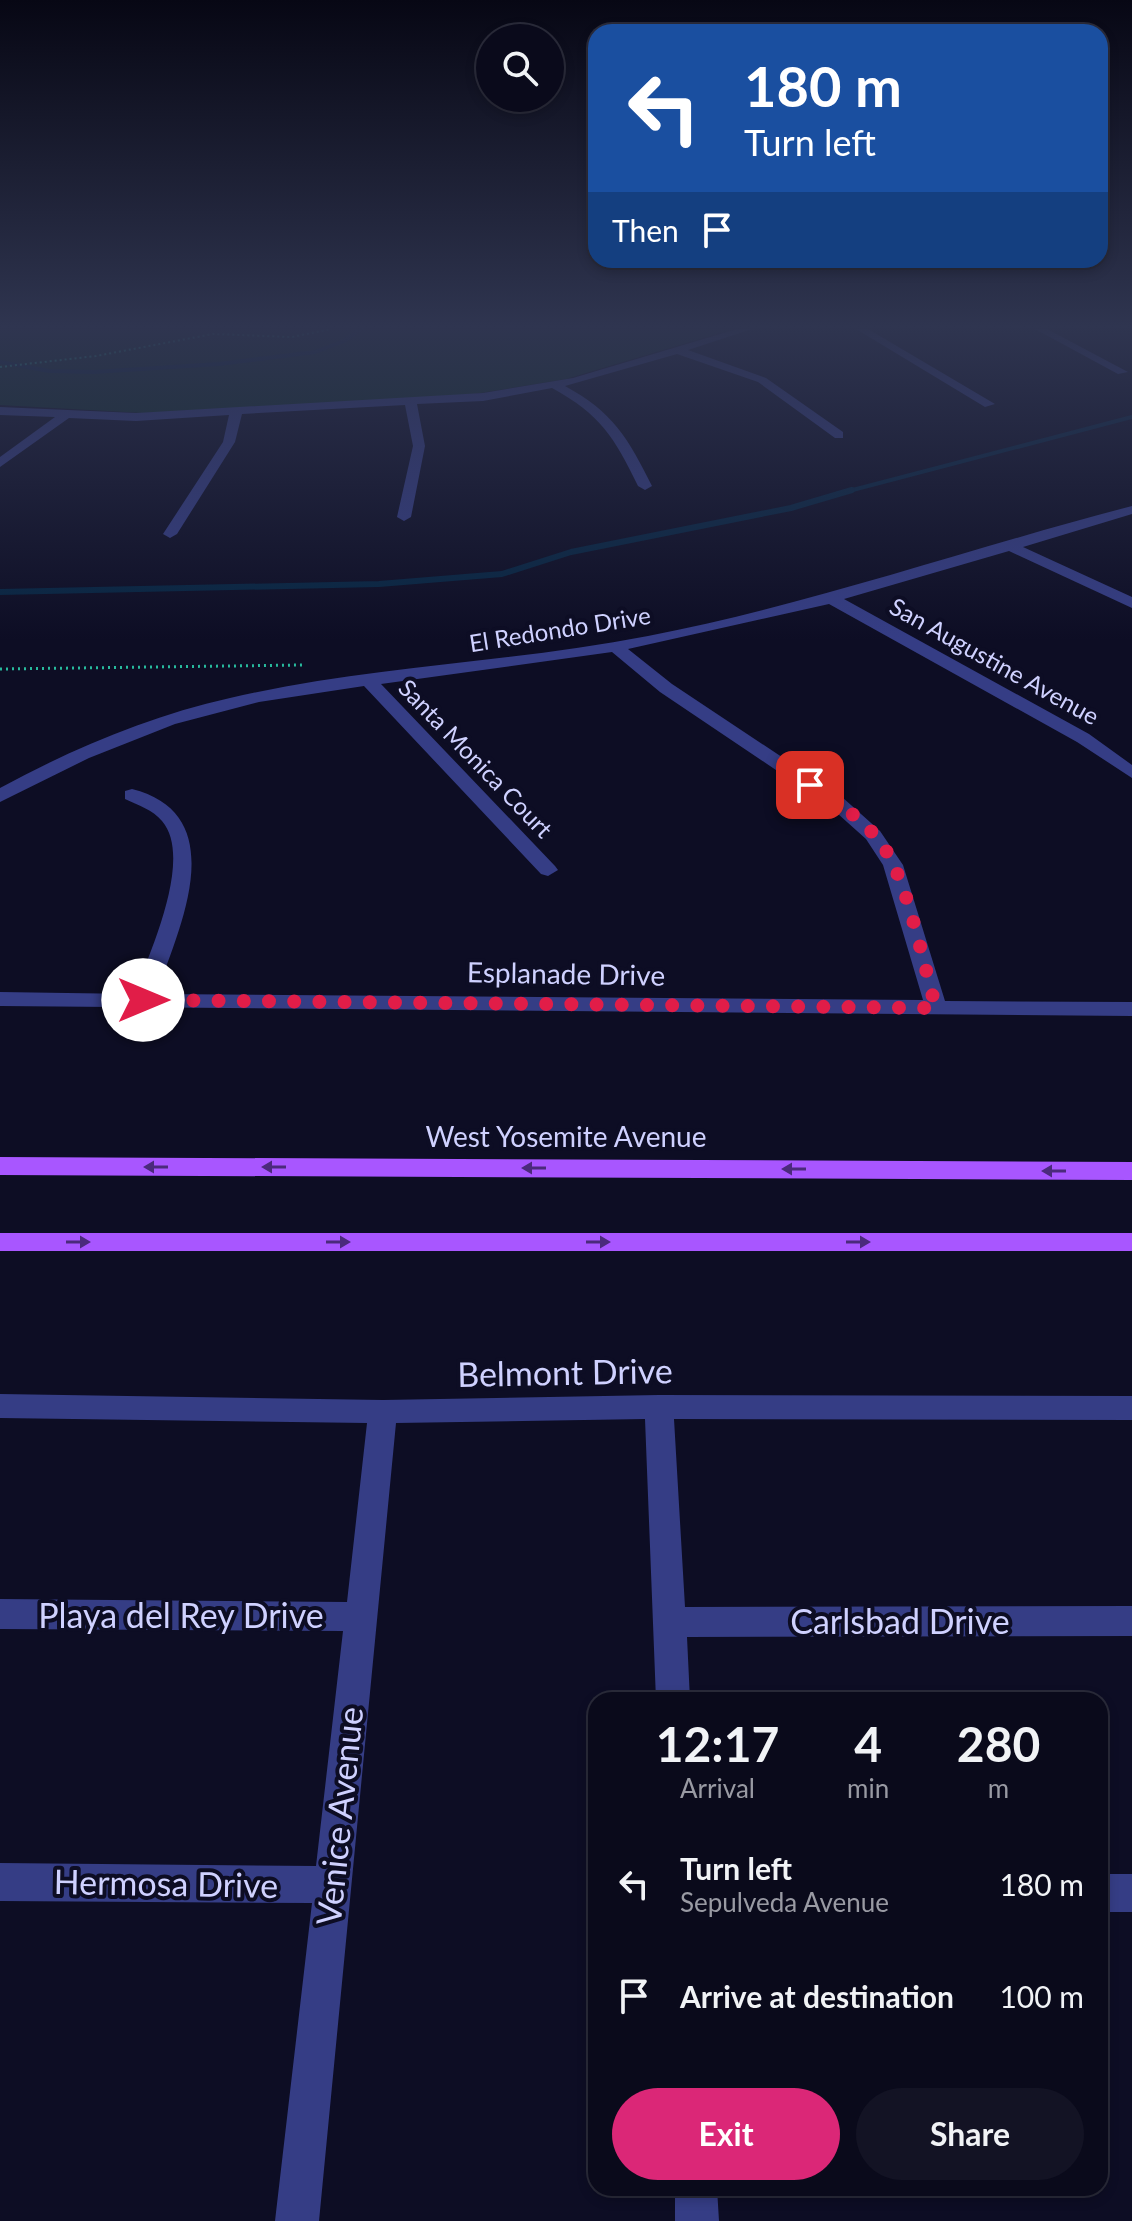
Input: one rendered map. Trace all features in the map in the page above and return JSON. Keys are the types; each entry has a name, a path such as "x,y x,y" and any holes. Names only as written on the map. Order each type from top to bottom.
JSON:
{"main road":[{"name":"West Yosemite Avenue","path":"0,1166 1132,1171"},
{"path":"0,1242 1132,1242"}],"street":[{"path":"0,463 42,433"},
{"path":"170,534 229,442 231,433"},
{"path":"404,517 419,446 417,433"},
{"path":"617,433 645,486"},
{"path":"836,433 839,435"},
{"name":"El Redondo Drive","path":"0,796 76,756 175,718 262,696 615,647 830,598 1132,510"},
{"path":"1009,546 1132,603"},
{"name":"San Augustine Avenue","path":"830,598 1083,738 1132,773"},
{"path":"615,647 666,688 835,801 873,835 893,865 936,1008"},
{"name":"Santa Monica Court","path":"368,680 548,870"},
{"path":"132,795 168,817 176,827 182,850 177,898 143,1000"},
{"name":"Esplanade Drive","path":"0,999 1132,1009"},
{"name":"Belmont Drive","path":"0,1406 383,1412 659,1407 1132,1408"},
{"path":"659,1407 673,1692"},
{"name":"Venice Avenue","path":"297,2221 383,1412"},
{"name":"Playa del Rey Drive","path":"0,1614 361,1617"},
{"name":"Carlsbad Drive","path":"669,1622 1132,1621"},
{"name":"Hermosa Drive","path":"0,1882 332,1885"},
{"path":"1108,1893 1132,1893"},
{"path":"696,2196 697,2221"}],"path":[{"path":"0,669 306,665"}],"waterway":[{"path":"847,491 1072,433"},
{"path":"847,491 852,490"},
{"path":"0,592 379,584 502,574 571,552 791,508 847,491"}],"route":[{"path":"143,1000 936,1008 893,865 885,849 860,821 810,785"}]}
